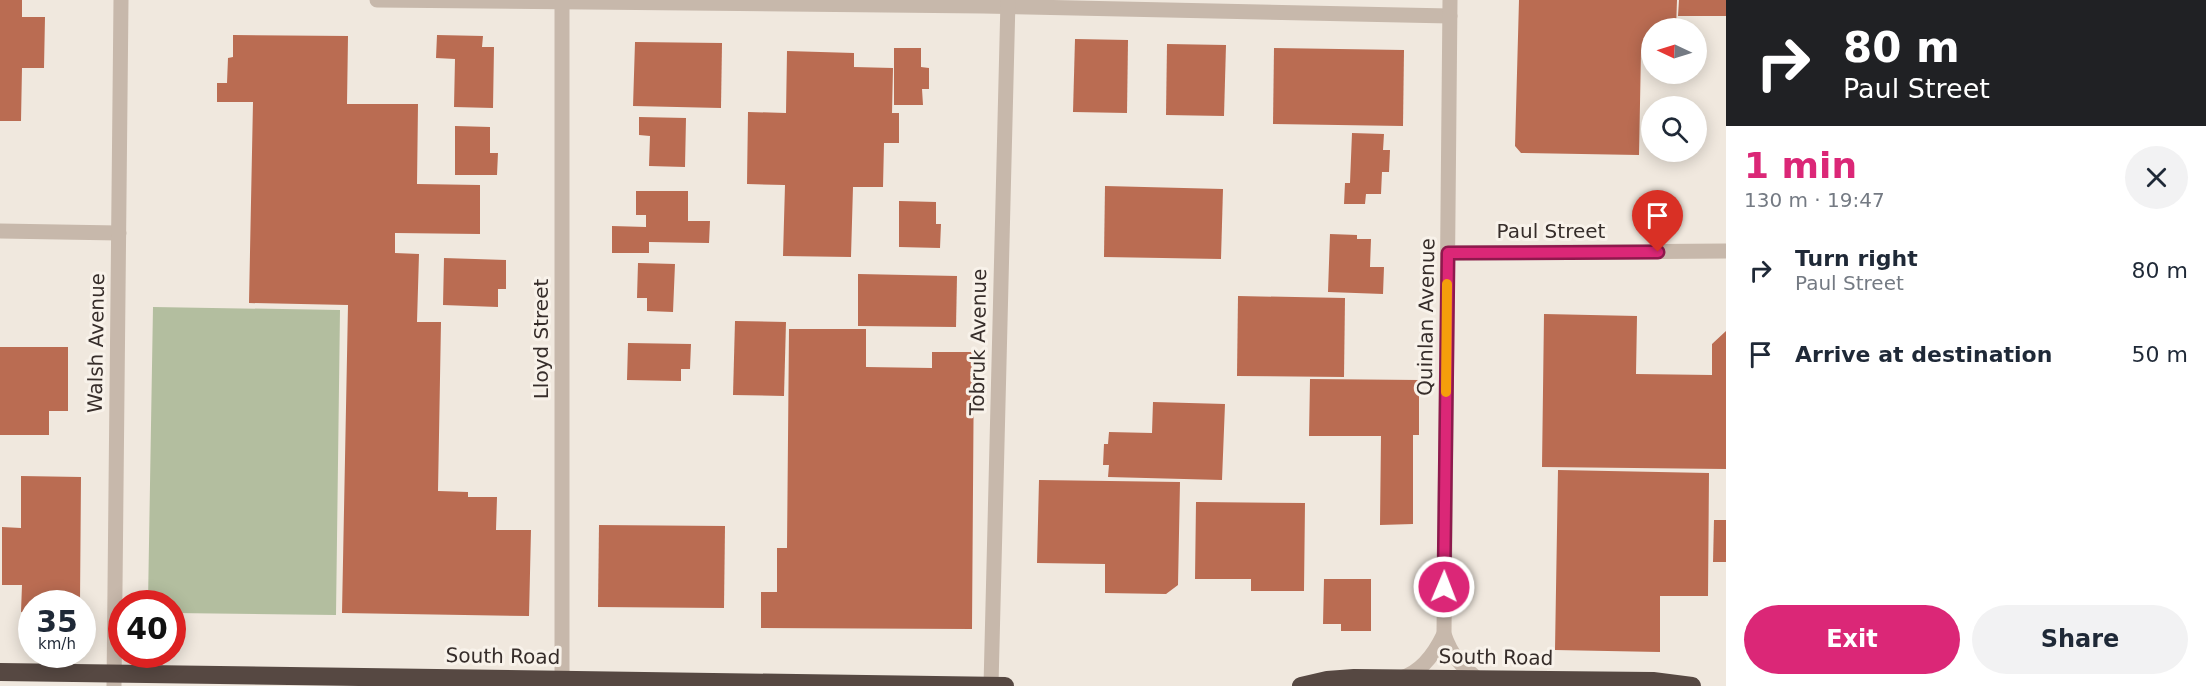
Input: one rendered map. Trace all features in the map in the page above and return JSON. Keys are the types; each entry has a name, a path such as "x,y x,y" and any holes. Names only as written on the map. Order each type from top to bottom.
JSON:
{"highway":[{"name":"South Road","path":"0,672 114,680 1005,686"},
{"name":"South Road","path":"1301,686 1336,679 1653,681 1692,686"}],"street":[{"name":"Walsh Avenue","path":"114,680 121,0"},
{"path":"377,0 1008,3 1450,16"},
{"name":"Quinlan Avenue","path":"1450,0 1444,634 1451,651 1461,665 1479,680"},
{"name":"Lloyd Street","path":"562,1 562,682"},
{"name":"Tobruk Avenue","path":"991,686 1008,3"},
{"path":"0,231 118,233"},
{"name":"Paul Street","path":"1448,253 1726,251"},
{"path":"1400,679 1409,676 1422,666 1434,652 1444,634"}],"green space":[{"path":"153,307 340,310 336,615 186,613 186,590 148,590"}],"building":[{"path":"0,0 22,0 22,17 45,17 44,68 22,68 21,121 0,121"},
{"path":"1519,0 1677,0 1676,18 1641,18 1639,155 1521,153 1515,146"},
{"path":"1679,0 1726,0 1726,16 1678,16"},
{"path":"233,35 348,36 347,104 418,104 417,184 480,185 480,234 395,233 395,253 419,254 417,322 441,322 438,491 468,492 468,497 497,497 496,530 531,530 529,616 342,613 348,305 249,303 253,102 217,102 217,83 227,83 228,58 233,57"},
{"path":"437,35 483,36 482,47 494,47 493,108 454,107 455,59 436,58"},
{"path":"1075,39 1128,40 1127,113 1073,112"},
{"path":"635,42 722,43 721,108 633,106"},
{"path":"1167,44 1226,45 1224,116 1166,115"},
{"path":"894,48 921,48 921,67 929,68 929,89 922,89 923,105 894,105"},
{"path":"1274,48 1404,50 1403,126 1273,124"},
{"path":"787,51 854,53 854,67 893,68 892,113 899,113 899,143 884,143 883,187 853,187 851,257 783,256 785,185 747,184 748,112 786,113"},
{"path":"639,117 686,118 685,167 649,166 650,136 639,135"},
{"path":"455,126 490,127 490,153 498,153 497,175 455,175"},
{"path":"1352,133 1384,134 1383,150 1390,150 1389,172 1382,172 1381,194 1366,194 1365,204 1344,204 1345,183 1350,183"},
{"path":"1105,186 1223,189 1221,259 1104,257"},
{"path":"636,191 688,191 688,221 710,221 709,243 649,242 649,253 612,253 612,226 646,227 646,215 636,215"},
{"path":"899,201 936,202 936,224 941,224 940,248 899,247"},
{"path":"1330,234 1357,235 1357,239 1371,239 1370,267 1384,267 1383,294 1328,292"},
{"path":"444,258 506,260 506,289 498,289 498,307 443,305"},
{"path":"638,263 675,264 673,312 647,311 647,298 637,298"},
{"path":"858,274 957,276 956,327 858,326"},
{"path":"1238,296 1345,298 1344,377 1237,376"},
{"path":"1544,314 1637,316 1636,374 1712,375 1712,344 1726,331 1726,469 1542,467"},
{"path":"735,321 786,322 784,396 733,395"},
{"path":"789,329 866,329 866,367 932,368 932,352 974,352 972,629 761,628 761,592 777,592 777,548 787,548"},
{"path":"628,343 691,344 690,369 681,369 681,381 627,380"},
{"path":"0,347 68,347 68,411 49,411 49,435 0,435"},
{"path":"1310,379 1419,380 1419,435 1413,435 1413,524 1380,525 1381,436 1309,436"},
{"path":"1153,402 1225,404 1222,480 1108,477 1109,465 1103,465 1104,444 1108,444 1109,432 1152,433"},
{"path":"1558,470 1709,473 1708,596 1660,596 1660,652 1555,650"},
{"path":"21,476 81,477 80,590 22,590 22,585 2,585 2,527 21,528"},
{"path":"1039,480 1180,482 1178,585 1166,594 1105,593 1105,564 1037,563"},
{"path":"1196,502 1305,503 1304,591 1251,591 1251,579 1195,579"},
{"path":"1714,520 1726,520 1726,562 1713,562"},
{"path":"599,525 725,526 724,608 598,607"},
{"path":"1324,579 1371,579 1371,631 1341,631 1341,624 1323,624"}],"slow traffic":[{"path":"1446,392 1447,284"}],"route":[{"path":"1444,587 1448,253 1658,252"}]}
